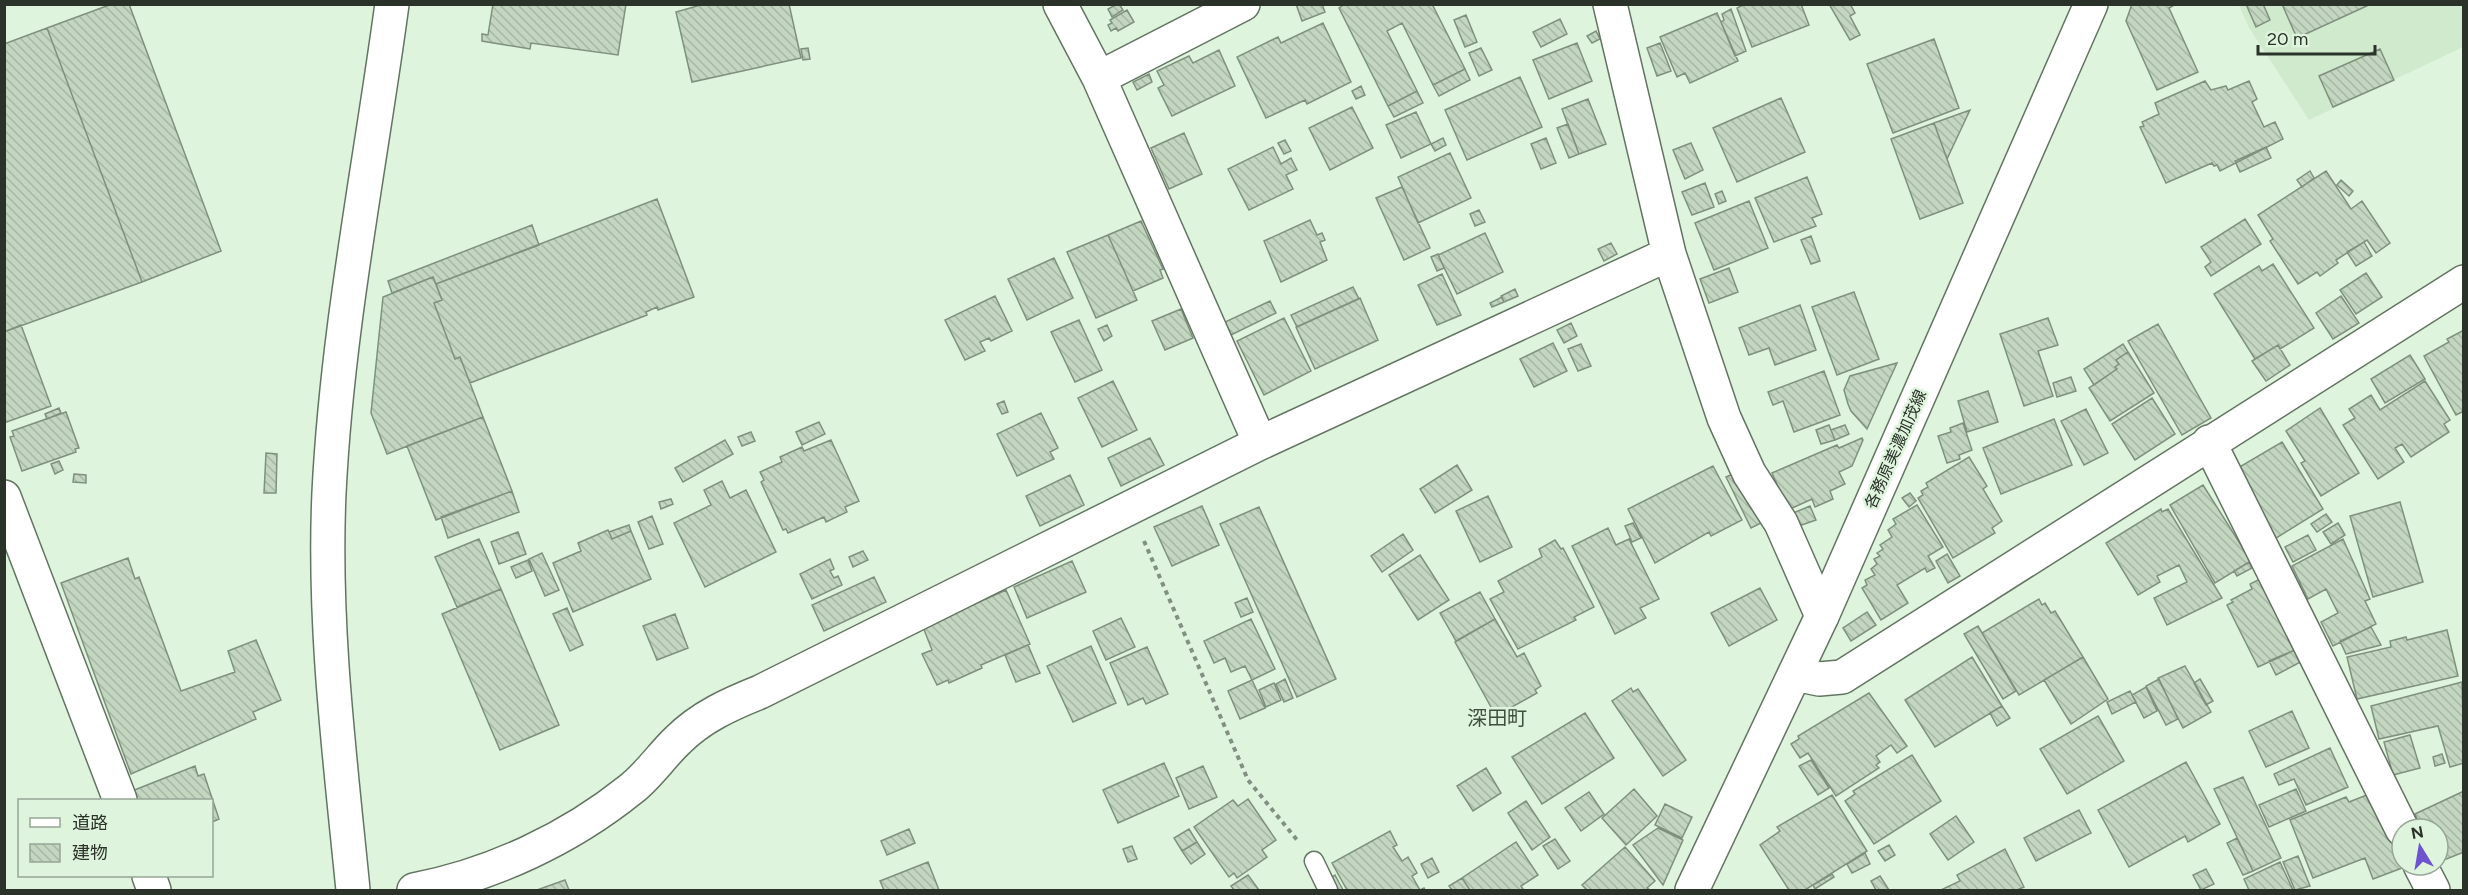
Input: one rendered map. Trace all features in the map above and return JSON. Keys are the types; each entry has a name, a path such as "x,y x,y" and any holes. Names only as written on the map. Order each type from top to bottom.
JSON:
{"street":[{"path":"353,891 327,613 329,493 341,336 392,4"},
{"path":"1060,4 1100,78 1260,443"},
{"path":"1100,78 1243,4"},
{"path":"1610,4 1669,254 1724,418 1749,473 1781,523 1822,616"},
{"name":"各務原美濃加茂線","path":"1692,891 1796,674 2091,4"},
{"path":"414,891 436,886 530,853 584,824 633,788 679,738 722,707 760,692 1260,443 1669,254"},
{"path":"1796,674 1819,679 1842,677 2463,282"},
{"path":"2209,442 2396,817"},
{"path":"4,497 119,799"}],"lane":[{"path":"1314,861 1328,891"}],"path":[{"path":"1130,508 1248,780 1314,861"}],"shaded area":[{"path":"2239,5 2463,5 2463,47 2309,120 2248,26"}],"building":[{"path":"112,4 129,4 221,251 142,282 47,28"},
{"path":"493,4 626,4 618,55 531,43 530,49 482,41 482,34 488,35"},
{"path":"704,4 789,4 801,58 692,82 676,12"},
{"path":"1117,4 1123,10 1112,17 1108,9"},
{"path":"1296,4 1322,4 1325,12 1302,21"},
{"path":"1345,4 1432,4 1465,69 1433,85 1402,23 1387,31 1417,91 1388,106 1339,8"},
{"path":"1745,4 1801,4 1809,25 1752,47 1737,8"},
{"path":"1829,4 1850,4 1855,13 1850,16 1860,35 1850,40"},
{"path":"2132,4 2176,4 2169,8 2198,72 2157,90 2126,21"},
{"path":"2246,4 2263,4 2270,20 2256,27"},
{"path":"2282,4 2371,4 2297,38"},
{"path":"1731,9 1746,51 1735,56 1721,22 1724,20 1722,14"},
{"path":"1127,10 1134,22 1118,31 1116,28 1111,31 1108,25 1112,23 1110,20"},
{"path":"1717,13 1738,61 1690,83 1685,73 1677,77 1660,37"},
{"path":"1466,15 1477,42 1465,47 1454,20"},
{"path":"1560,19 1567,34 1541,47 1533,32"},
{"path":"1323,23 1351,82 1307,104 1305,100 1266,118 1237,57 1278,37 1281,43"},
{"path":"47,28 142,282 4,332 4,44"},
{"path":"1596,31 1600,39 1592,43 1587,36"},
{"path":"1934,39 1959,108 1893,133 1867,64"},
{"path":"1577,43 1592,81 1549,99 1533,60"},
{"path":"1660,43 1671,71 1657,76 1647,48"},
{"path":"808,48 810,59 803,60 801,49"},
{"path":"1481,48 1492,70 1479,76 1469,53"},
{"path":"2380,49 2394,80 2333,107 2319,76"},
{"path":"1219,50 1235,86 1172,116 1158,88 1164,85 1157,71 1189,56 1193,63"},
{"path":"1465,69 1470,80 1439,96 1433,85"},
{"path":"1149,74 1152,82 1137,90 1133,82"},
{"path":"1520,77 1542,127 1467,160 1445,110"},
{"path":"2205,81 2211,90 2226,86 2228,90 2249,81 2257,99 2252,102 2264,127 2275,122 2283,139 2220,171 2217,165 2214,166 2212,163 2166,183 2140,127 2144,126 2142,122 2159,114 2155,103"},
{"path":"1361,86 1365,95 1356,99 1352,91"},
{"path":"1417,91 1423,103 1394,117 1388,106"},
{"path":"1781,98 1805,152 1737,182 1713,128"},
{"path":"1588,99 1606,144 1579,154 1562,109"},
{"path":"1352,107 1373,148 1330,170 1309,128"},
{"path":"1970,110 1947,159 1934,123"},
{"path":"1416,112 1431,144 1401,158 1386,125"},
{"path":"1934,123 1963,203 1920,219 1891,139"},
{"path":"1568,124 1579,154 1569,158 1557,128"},
{"path":"1184,133 1202,174 1169,189 1151,148"},
{"path":"1443,138 1446,145 1435,151 1431,144"},
{"path":"1546,138 1556,163 1541,169 1531,144"},
{"path":"1285,140 1291,151 1284,154 1278,143"},
{"path":"1691,143 1703,170 1685,179 1673,150"},
{"path":"1273,147 1281,164 1291,158 1297,170 1286,175 1293,189 1249,210 1228,169"},
{"path":"2266,147 2271,158 2240,172 2235,161"},
{"path":"1450,153 1471,198 1418,223 1398,177"},
{"path":"2310,171 2314,178 2302,187 2297,180"},
{"path":"2326,171 2351,209 2362,201 2390,243 2376,253 2367,240 2336,260 2338,263 2320,276 2317,272 2298,284 2270,241 2273,239 2258,215"},
{"path":"1807,177 1822,214 1812,218 1816,226 1774,242 1755,198"},
{"path":"2341,180 2353,191 2349,196 2337,185"},
{"path":"1705,183 1714,207 1692,215 1682,192"},
{"path":"1402,187 1430,248 1404,260 1376,198"},
{"path":"1722,191 1726,201 1719,204 1715,194"},
{"path":"657,199 694,297 658,310 657,307 646,312 647,315 470,383 460,357 455,359 434,303 442,300 436,284"},
{"path":"1749,201 1768,248 1714,270 1695,223"},
{"path":"1479,210 1485,222 1475,226 1470,214"},
{"path":"2245,219 2261,244 2211,276 2205,267 2211,262 2201,247"},
{"path":"1310,220 1317,235 1322,233 1325,240 1320,242 1327,260 1281,282 1264,241"},
{"path":"1141,221 1163,269 1160,270 1163,278 1133,291 1108,235"},
{"path":"532,225 539,245 436,284 433,277 392,293 388,281"},
{"path":"1485,233 1503,272 1457,294 1438,255"},
{"path":"1108,235 1137,300 1096,318 1067,252"},
{"path":"1811,236 1820,261 1811,264 1801,240"},
{"path":"2364,242 2372,256 2356,266 2347,252"},
{"path":"1611,243 1617,254 1604,261 1598,249"},
{"path":"1438,254 1444,268 1437,271 1431,257"},
{"path":"1054,258 1073,298 1027,320 1008,279"},
{"path":"2273,264 2314,328 2280,349 2278,345 2255,359 2214,294 2259,266 2262,271"},
{"path":"1729,268 1738,292 1709,303 1700,279"},
{"path":"2366,273 2382,297 2356,314 2340,290"},
{"path":"1442,274 1461,315 1437,325 1418,285"},
{"path":"433,277 442,300 434,303 455,359 460,357 483,417 387,454 371,413 383,297"},
{"path":"1353,287 1359,299 1297,327 1291,315"},
{"path":"1515,289 1518,296 1504,302 1501,296"},
{"path":"1854,292 1879,359 1837,375 1812,307"},
{"path":"995,296 1012,331 991,341 989,338 980,342 985,351 965,360 945,320"},
{"path":"2341,296 2359,323 2333,339 2316,313"},
{"path":"1502,297 1504,302 1492,307 1490,303"},
{"path":"1360,298 1378,340 1315,369 1296,327"},
{"path":"1270,301 1276,313 1231,335 1225,322"},
{"path":"1800,305 1816,350 1775,365 1769,348 1749,355 1739,328"},
{"path":"1181,309 1193,338 1165,350 1152,321"},
{"path":"1284,318 1311,371 1264,395 1237,341"},
{"path":"2048,318 2058,345 2038,351 2053,396 2024,406 2000,334"},
{"path":"1079,320 1102,370 1075,382 1051,332"},
{"path":"1571,323 1577,336 1564,343 1557,330"},
{"path":"2158,324 2211,418 2182,435 2128,341"},
{"path":"21,325 51,406 4,423 4,332"},
{"path":"1107,325 1112,336 1104,341 1098,329"},
{"path":"2464,330 2464,411 2456,415 2424,356 2449,342 2447,339"},
{"path":"1553,343 1567,371 1534,387 1520,359"},
{"path":"1581,344 1591,366 1578,371 1568,349"},
{"path":"2123,344 2128,352 2116,360 2119,364 2115,367 2117,369 2094,385 2084,369"},
{"path":"2278,345 2290,365 2266,381 2252,361"},
{"path":"2128,352 2154,393 2110,421 2089,388 2117,369 2115,367 2119,364 2116,360"},
{"path":"2410,355 2425,379 2385,403 2371,379"},
{"path":"1897,363 1867,429 1851,411 1848,404 1844,390 1850,376"},
{"path":"1824,371 1840,415 1794,432 1783,401 1773,405 1768,392"},
{"path":"2071,377 2076,391 2057,397 2053,383"},
{"path":"1113,381 1137,430 1102,447 1078,398"},
{"path":"2425,381 2450,420 2444,424 2449,432 2411,457 2402,444 2395,448 2404,462 2378,479 2343,425 2355,418 2349,409 2371,395 2380,410"},
{"path":"1988,391 1998,422 1967,432 1958,401"},
{"path":"2152,398 2175,434 2135,460 2112,424"},
{"path":"1004,401 1008,412 1002,414 997,404"},
{"path":"59,408 61,413 47,419 45,414"},
{"path":"2320,408 2359,473 2321,496 2301,463 2305,461 2286,431"},
{"path":"2086,409 2108,453 2084,465 2061,421"},
{"path":"66,412 79,448 75,449 76,452 22,471 10,437 14,436 12,431"},
{"path":"1041,413 1058,448 1050,452 1054,459 1017,476 997,434"},
{"path":"483,417 512,491 436,520 407,446"},
{"path":"2054,419 2072,465 2001,494 1983,448"},
{"path":"819,422 825,434 802,445 796,432"},
{"path":"1963,423 1972,450 1959,455 1960,459 1947,463 1938,436 1951,432 1950,428"},
{"path":"1829,425 1835,440 1821,444 1816,430"},
{"path":"1845,425 1849,434 1835,440 1831,430"},
{"path":"751,432 755,441 742,446 738,437"},
{"path":"1150,438 1164,465 1121,486 1108,458"},
{"path":"1862,438 1852,466 1839,472 1845,484 1830,491 1833,499 1815,507 1812,499 1788,510 1772,473 1837,445 1839,448"},
{"path":"725,440 733,454 683,482 675,468"},
{"path":"831,440 859,501 845,507 847,512 826,522 824,517 788,533 786,529 783,530 761,482 764,480 760,472 782,462 780,457 802,447 804,451"},
{"path":"2282,442 2323,509 2273,540 2231,472"},
{"path":"266,453 277,454 276,493 264,493"},
{"path":"1969,457 1987,486 1983,489 2002,521 1992,528 1995,533 1953,558 1918,498 1923,495 1921,491 1928,487 1926,483"},
{"path":"59,461 63,470 55,474 51,464"},
{"path":"1457,465 1472,490 1435,513 1420,489"},
{"path":"1713,466 1742,520 1711,536 1709,532 1655,563 1628,509"},
{"path":"1738,472 1763,522 1751,528 1726,477"},
{"path":"74,474 86,475 86,483 73,482"},
{"path":"1070,475 1084,505 1040,526 1026,496"},
{"path":"722,481 730,498 746,490 776,552 705,587 674,523 711,505 704,490"},
{"path":"2203,485 2251,561 2215,583 2170,505"},
{"path":"512,491 519,512 448,538 441,517"},
{"path":"1910,493 1916,501 1909,507 1902,498"},
{"path":"1488,496 1512,547 1480,562 1456,511"},
{"path":"671,499 673,504 661,509 659,502"},
{"path":"2400,502 2423,582 2373,597 2350,516"},
{"path":"1917,505 1943,547 1928,556 1935,568 1927,572 1925,568 1897,585 1908,603 1881,620 1862,588 1867,585 1865,580 1875,575 1871,569 1877,564 1874,559 1880,556 1877,553 1883,549 1880,545 1892,537 1888,530 1896,524 1893,519"},
{"path":"1202,506 1219,545 1172,566 1154,527"},
{"path":"1810,506 1816,520 1790,529 1786,516"},
{"path":"1259,507 1336,679 1297,697 1220,524"},
{"path":"2161,509 2162,512 2168,509 2222,598 2167,625 2154,598 2187,582 2179,565 2157,576 2160,582 2138,595 2106,543"},
{"path":"2326,514 2332,522 2317,532 2311,524"},
{"path":"652,516 663,544 649,549 638,522"},
{"path":"1633,523 1641,538 1632,542 1625,526"},
{"path":"2338,523 2345,535 2331,544 2323,532"},
{"path":"629,525 631,531 612,539 609,532"},
{"path":"1608,528 1616,545 1629,539 1659,599 1640,608 1646,618 1615,634 1572,546"},
{"path":"608,530 612,539 631,531 651,579 573,612 553,563 581,551 578,543"},
{"path":"518,532 526,554 499,564 491,542"},
{"path":"1403,534 1413,550 1382,572 1371,556"},
{"path":"2308,535 2316,550 2293,562 2285,547"},
{"path":"479,539 501,589 457,607 435,557"},
{"path":"2343,539 2370,599 2365,601 2376,624 2333,646 2321,622 2338,613 2326,589 2308,599 2292,566"},
{"path":"1555,540 1561,549 1563,548 1594,607 1574,617 1576,620 1518,649 1490,599 1504,592 1498,581 1542,557 1539,549"},
{"path":"863,551 868,560 853,567 849,557"},
{"path":"542,553 559,590 545,596 529,559"},
{"path":"1947,554 1960,576 1948,583 1936,561"},
{"path":"1420,555 1449,600 1418,620 1389,575"},
{"path":"128,558 135,579 139,577 181,691 235,672 228,651 256,640 281,700 253,712 256,719 131,774 61,583"},
{"path":"830,559 834,569 830,571 834,578 838,576 842,585 812,599 800,574"},
{"path":"528,560 532,571 516,578 511,567"},
{"path":"1072,561 1086,592 1027,618 1014,587"},
{"path":"2249,562 2252,568 2237,576 2234,571"},
{"path":"2268,575 2304,646 2258,667 2227,605 2233,602 2231,600 2252,589 2250,584"},
{"path":"874,577 886,602 824,631 812,605"},
{"path":"1760,588 1777,620 1729,646 1711,613"},
{"path":"501,589 559,725 500,750 442,614"},
{"path":"1006,590 1030,644 981,665 982,668 949,683 948,680 937,685 922,654 932,650 923,627"},
{"path":"1480,592 1495,619 1456,641 1440,613"},
{"path":"1247,598 1253,612 1241,617 1235,603"},
{"path":"2039,599 2042,605 2045,603 2051,613 2055,611 2083,657 2019,695 1982,633"},
{"path":"567,608 583,645 570,651 553,614"},
{"path":"1867,612 1876,625 1851,641 1843,628"},
{"path":"675,614 688,648 657,660 643,626"},
{"path":"1121,618 1135,647 1106,660 1093,631"},
{"path":"1251,619 1275,669 1252,680 1245,666 1231,672 1225,658 1214,663 1204,641"},
{"path":"1495,619 1517,657 1524,653 1541,686 1535,690 1537,693 1496,716 1455,642"},
{"path":"1978,626 2016,691 2003,699 1964,634"},
{"path":"2371,627 2381,645 2346,654 2340,641"},
{"path":"2447,630 2458,676 2357,699 2347,657 2391,647 2390,641 2406,637 2407,640"},
{"path":"1028,645 1040,673 1016,682 1005,655"},
{"path":"1091,646 1116,703 1073,722 1047,666"},
{"path":"2304,646 2310,657 2276,675 2269,661"},
{"path":"1147,647 1168,694 1146,704 1143,698 1128,705 1110,663"},
{"path":"1972,657 2002,706 1935,747 1905,700"},
{"path":"2083,657 2108,699 2071,724 2044,680"},
{"path":"2185,666 2211,712 2183,728 2158,678"},
{"path":"1285,679 1293,698 1284,702 1276,684"},
{"path":"2159,679 2178,719 2166,725 2146,686"},
{"path":"2200,679 2213,701 2206,705 2194,683"},
{"path":"1252,680 1265,708 1240,719 1228,691"},
{"path":"2462,682 2464,763 2450,767 2438,726 2379,739 2371,706"},
{"path":"1274,683 1281,700 1266,707 1259,690"},
{"path":"2146,687 2157,711 2144,718 2132,695"},
{"path":"1631,688 1633,692 1638,689 1686,760 1663,776 1612,701"},
{"path":"2130,691 2136,702 2112,714 2107,702"},
{"path":"1869,693 1907,746 1897,753 1891,745 1876,756 1880,762 1876,765 1879,768 1836,796 1808,753 1800,758 1791,744 1799,739 1798,736"},
{"path":"2002,706 2010,718 1997,726 1990,713"},
{"path":"2292,711 2309,748 2266,767 2249,731"},
{"path":"1585,713 1614,758 1542,804 1512,757"},
{"path":"2098,716 2124,761 2067,794 2040,749"},
{"path":"2410,735 2420,768 2393,775 2384,742"},
{"path":"2330,748 2348,787 2306,805 2294,779 2279,785 2274,774"},
{"path":"2442,754 2445,763 2435,766 2433,757"},
{"path":"1912,755 1941,801 1874,844 1845,801 1855,794 1853,791"},
{"path":"1811,760 1829,788 1818,795 1799,766"},
{"path":"2186,762 2220,824 2188,842 2185,836 2129,867 2098,810"},
{"path":"1164,763 1179,796 1118,823 1103,790"},
{"path":"195,766 198,776 204,774 212,799 136,799 132,791"},
{"path":"1203,766 1217,797 1189,809 1176,778"},
{"path":"1486,768 1501,793 1473,811 1457,786"},
{"path":"2243,777 2281,858 2253,871 2214,789"},
{"path":"1634,789 1657,816 1626,845 1602,818"},
{"path":"2296,789 2306,811 2269,827 2259,805"},
{"path":"2464,791 2464,852 2450,858 2450,817 2416,817 2415,814"},
{"path":"1589,792 1604,814 1581,831 1565,808"},
{"path":"2372,793 2390,838 2390,873 2373,879 2365,858 2313,878 2290,820 2346,797 2349,802"},
{"path":"1832,795 1867,851 1805,890 1789,890 1760,845 1780,831 1777,827"},
{"path":"1248,799 1276,840 1262,850 1267,857 1237,878 1234,873 1229,877 1194,827 1233,800 1238,806"},
{"path":"213,801 219,819 213,822"},
{"path":"1526,801 1550,837 1532,850 1508,813"},
{"path":"1665,804 1692,817 1682,838 1655,825"},
{"path":"2079,810 2091,833 2036,861 2024,838"},
{"path":"1956,816 1974,842 1948,860 1930,834"},
{"path":"1658,828 1683,840 1663,885 1633,845"},
{"path":"909,829 915,843 887,855 881,841"},
{"path":"1189,829 1197,842 1182,851 1174,838"},
{"path":"1390,831 1397,845 1393,847 1402,861 1408,857 1417,873 1412,876 1420,890 1347,890 1332,863"},
{"path":"2237,838 2253,871 2243,875 2227,843"},
{"path":"1555,839 1570,861 1558,869 1543,846"},
{"path":"1197,842 1205,854 1191,864 1182,851"},
{"path":"1516,842 1538,875 1521,886 1523,889 1521,890 1470,890 1462,878"},
{"path":"1889,845 1895,855 1885,861 1878,851"},
{"path":"1132,846 1137,859 1128,862 1123,849"},
{"path":"1625,847 1655,881 1647,888 1650,890 1587,890 1582,885"},
{"path":"2005,849 2024,887 2017,890 1941,890 1960,881 1957,875"},
{"path":"1865,853 1870,864 1852,873 1847,864"},
{"path":"2298,856 2310,886 2295,890 2283,862"},
{"path":"1432,858 1439,872 1428,878 1421,864"},
{"path":"928,862 939,890 884,890 880,881"},
{"path":"2280,862 2293,890 2249,890 2244,879"},
{"path":"2206,869 2214,884 2201,890 2193,875"},
{"path":"1832,874 1834,877 1815,889 1813,885"},
{"path":"1248,875 1259,890 1234,890 1231,886"},
{"path":"1335,875 1343,890 1336,890 1330,878"},
{"path":"1880,876 1889,890 1876,890 1871,881"},
{"path":"1462,878 1470,890 1452,890 1449,886"},
{"path":"565,880 569,890 537,890"}],"district":[{"name":"深田町","path":"1497,718"}]}
